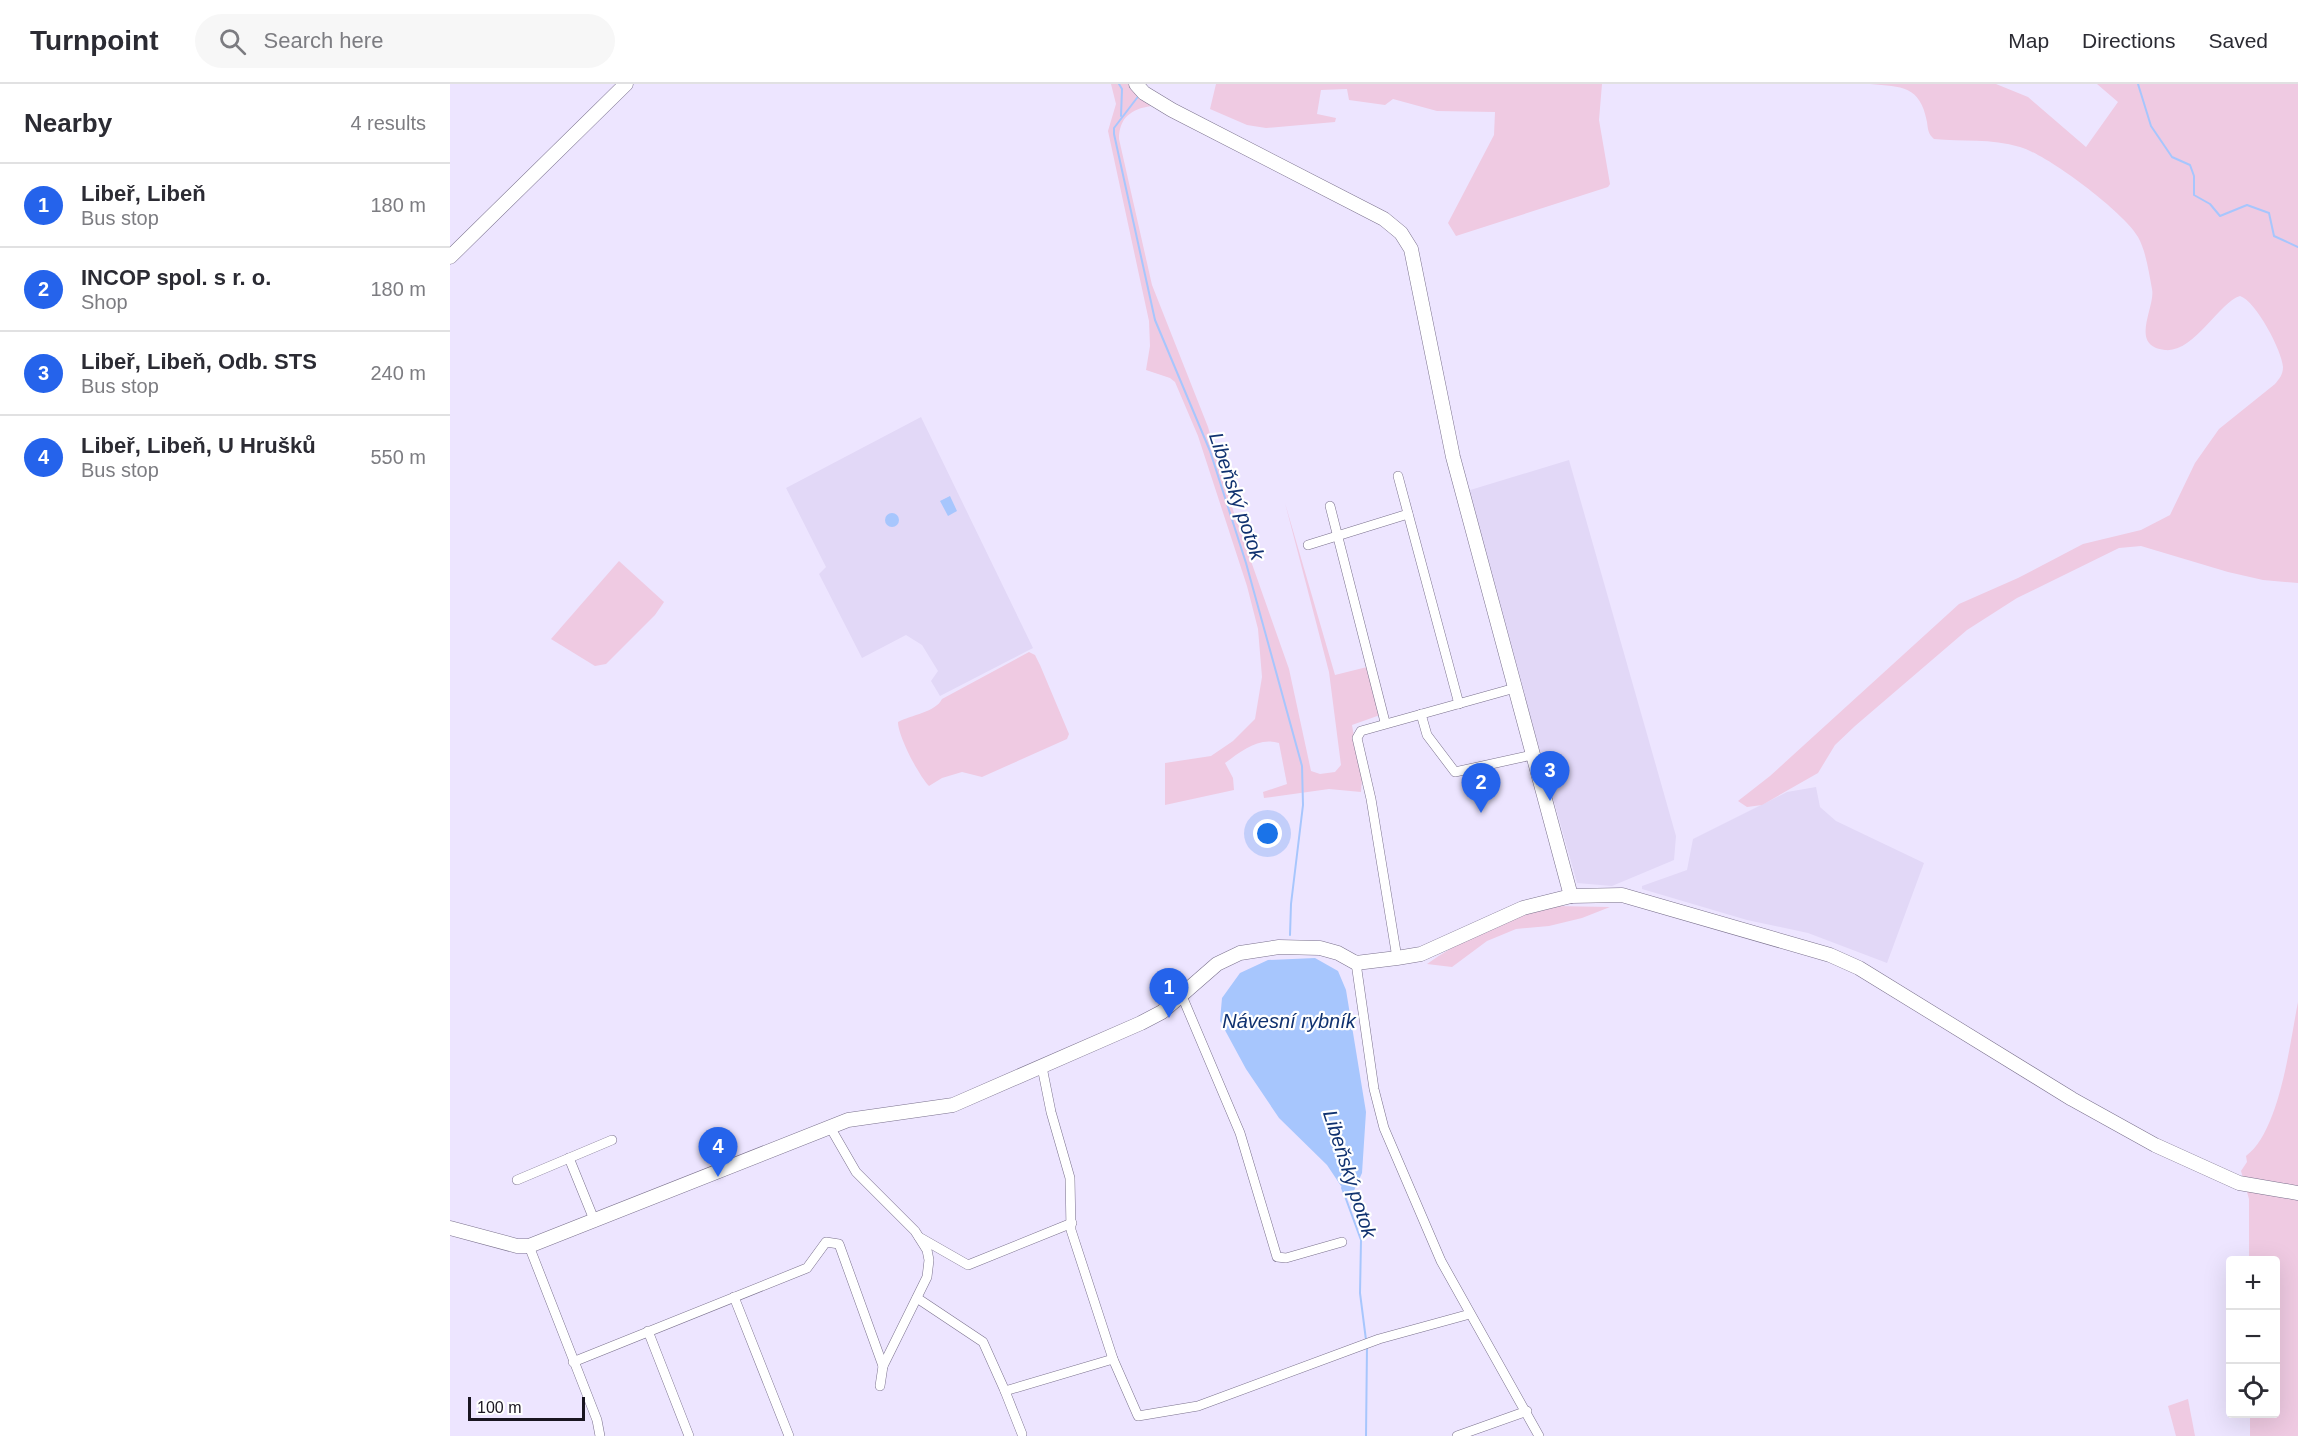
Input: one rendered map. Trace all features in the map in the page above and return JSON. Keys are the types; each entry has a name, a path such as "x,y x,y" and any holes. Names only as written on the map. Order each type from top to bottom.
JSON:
{"street":[{"path":"450,257 626,84"},
{"path":"1140,88 1172,110 1363,207 1401,233 1412,249 1453,457 1571,896"},
{"path":"1398,476 1460,704"},
{"path":"1330,507 1385,722"},
{"path":"1308,545 1408,514"},
{"path":"1397,958 1371,799 1358,738 1361,731 1385,722 1515,688"},
{"path":"1421,714 1427,735 1455,772 1532,755"},
{"path":"450,1228 517,1246 529,1246 595,1222 830,1127 864,1116 953,1105 1162,1012 1217,964 1240,953 1279,947 1320,948 1338,953 1356,963 1397,958 1421,954 1523,908 1571,896 1622,895 1830,955 1858,968 2073,1099 2155,1145 2239,1183 2298,1193"},
{"path":"1356,963 1374,1089 1384,1128 1441,1261 1539,1436"},
{"path":"1182,996 1240,1133 1277,1257 1286,1258 1342,1242"},
{"path":"1042,1067 1051,1112 1070,1178 1071,1230 1113,1359 1138,1416 1198,1406 1396,1333 1470,1314"},
{"path":"830,1127 856,1172 918,1236 927,1250 929,1260 927,1278 883,1366 880,1386"},
{"path":"517,1180 612,1140"},
{"path":"569,1158 595,1222"},
{"path":"918,1236 968,1265 1072,1223"},
{"path":"573,1362 807,1268 826,1242 839,1244 883,1366"},
{"path":"529,1246 597,1420 600,1436"},
{"path":"734,1297 789,1436"},
{"path":"917,1298 983,1342 1022,1434"},
{"path":"648,1331 689,1436"},
{"path":"1005,1391 1113,1359"},
{"path":"1457,1436 1527,1411"}],"shaded area":[{"path":"1111,84 1128,84 1151,106 1132,112 1124,120 1119,139 1152,285 1208,427 1233,510 1289,669 1311,771 1320,774 1335,772 1341,765 1329,672 1285,503 1335,675 1367,667 1380,715 1352,725 1362,780 1361,792 1329,789 1264,798 1263,792 1287,784 1279,743 1264,742 1250,746 1225,763 1233,778 1234,790 1165,805 1165,763 1211,756 1233,741 1255,719 1262,677 1258,629 1247,586 1198,436 1175,382 1146,370 1150,346 1149,321 1108,131 1116,104"},
{"path":"1216,84 1602,84 1599,120 1610,184 1608,187 1456,236 1448,223 1494,135 1495,112 1437,111 1393,99 1385,105 1349,100 1347,89 1321,90 1317,114 1336,118 1335,122 1266,128 1247,125 1210,109"},
{"path":"1870,84 1996,84 2028,97 2086,147 2118,102 2097,84 2298,84 2298,583 2263,580 2228,572 2141,546 2119,548 2017,598 1967,630 1835,745 1818,773 1762,805 1747,807 1738,801 1770,776 1959,604 2018,578 2083,544 2141,530 2170,515 2195,463 2219,429 2275,384 2283,370 2282,360 2267,327 2253,307 2240,296 2224,307 2186,344 2176,349 2165,350 2154,347 2148,341 2146,334 2152,289 2145,255 2138,237 2117,213 2065,172 2020,147 1998,142 1934,139 1929,131 1920,101 1914,95 1900,88"},
{"path":"921,417 1033,648 940,696 931,681 938,671 922,645 906,635 862,658 819,574 826,567 786,488"},
{"path":"1569,460 1676,836 1674,860 1612,886 1577,883 1467,491"},
{"path":"619,561 664,602 655,615 606,664 595,666 551,639"},
{"path":"1029,652 1035,655 1040,665 1069,734 1067,739 982,777 962,772 942,778 929,786 910,756 901,736 898,722 929,710 942,699"},
{"path":"1816,787 1820,807 1836,821 1924,863 1887,963 1808,933 1747,920 1642,889 1642,886 1687,870 1693,839 1787,792"},
{"path":"1554,906 1610,907 1582,918 1549,926 1516,929 1487,941 1452,967 1427,964 1488,929"},
{"path":"2298,1002 2298,1436 2250,1436 2250,1418 2280,1418 2280,1256 2249,1256 2249,1199 2241,1171 2247,1162 2246,1156 2258,1144 2267,1127 2282,1085"},
{"path":"2188,1399 2195,1436 2176,1436 2168,1406"}],"water":[{"path":"950,496 957,511 948,516 940,501"},
{"path":"889,513 895,513 899,520 895,527 889,527 885,523 885,517"},
{"name":"Návesní rybník","path":"1315,958 1338,971 1346,990 1366,1112 1362,1173 1352,1195 1347,1195 1327,1165 1279,1118 1246,1069 1220,1021 1222,998 1240,973 1268,960"}],"waterway":[{"path":"1119,84 1122,89 1121,116"},
{"name":"Libeňský potok","path":"2138,84 2151,126 2172,157 2190,165 2194,176 2194,195 2210,204 2220,216 2247,205 2269,213 2274,236 2298,247"},
{"name":"Libeňský potok","path":"1140,94 1114,128 1114,134 1155,320 1210,451 1246,563 1302,766 1303,805 1291,904 1290,935"},
{"name":"Libeňský potok","path":"1342,1188 1361,1240 1360,1293 1366,1340"},
{"name":"Libeňský potok","path":"1366,1436 1367,1346"}],"place":[{"name":"Libeř, Libeň, Odb. STS","path":"1550,801"},
{"name":"INCOP spol. s r. o.","path":"1481,813"},
{"name":"Libeř, Libeň","path":"1169,1018"},
{"name":"Libeř, Libeň, U Hrušků","path":"718,1177"}]}
